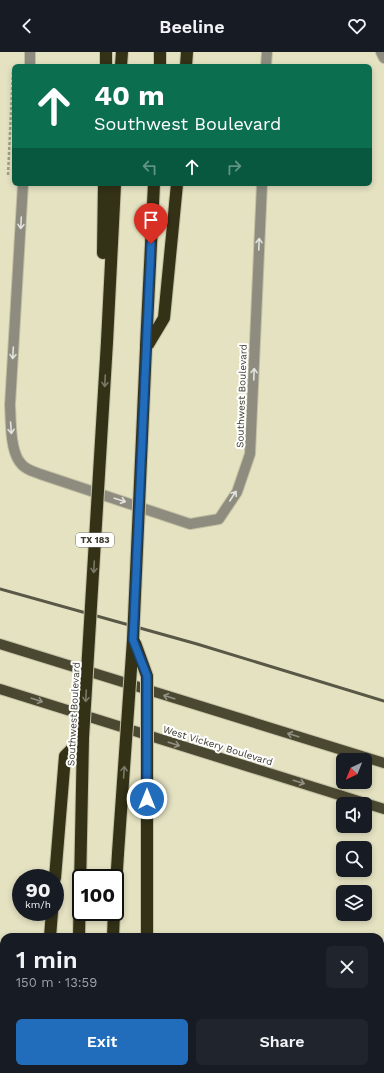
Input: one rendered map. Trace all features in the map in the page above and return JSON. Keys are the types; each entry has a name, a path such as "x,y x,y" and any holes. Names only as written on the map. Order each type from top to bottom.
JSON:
{"highway":[{"path":"106,52 106,64"},
{"path":"121,64 122,52"},
{"path":"160,52 160,64"},
{"path":"186,64 187,52"},
{"path":"104,186 103,264 108,313"},
{"name":"Southwest Boulevard","path":"79,933 84,738 115,186"},
{"path":"117,869 133,640 154,186"},
{"path":"146,348 164,318 177,186"},
{"path":"133,640 147,676 147,933"},
{"path":"56,869 65,756 84,738"},
{"path":"50,933 51,921"},
{"path":"113,933 114,921"}],"main road":[{"path":"0,644 384,763"},
{"name":"West Vickery Boulevard","path":"0,689 384,809"}],"street":[{"path":"30,52 30,64"},
{"path":"266,64 267,52"},
{"path":"381,52 384,58"},
{"name":"Southwest Boulevard","path":"23,186 10,405 12,441 18,461 28,470 190,524 219,519 237,492 250,454 262,186"}],"railway":[{"path":"0,589 197,644 384,701"}],"route":[{"path":"147,799 147,676 133,640 151,244"}]}
